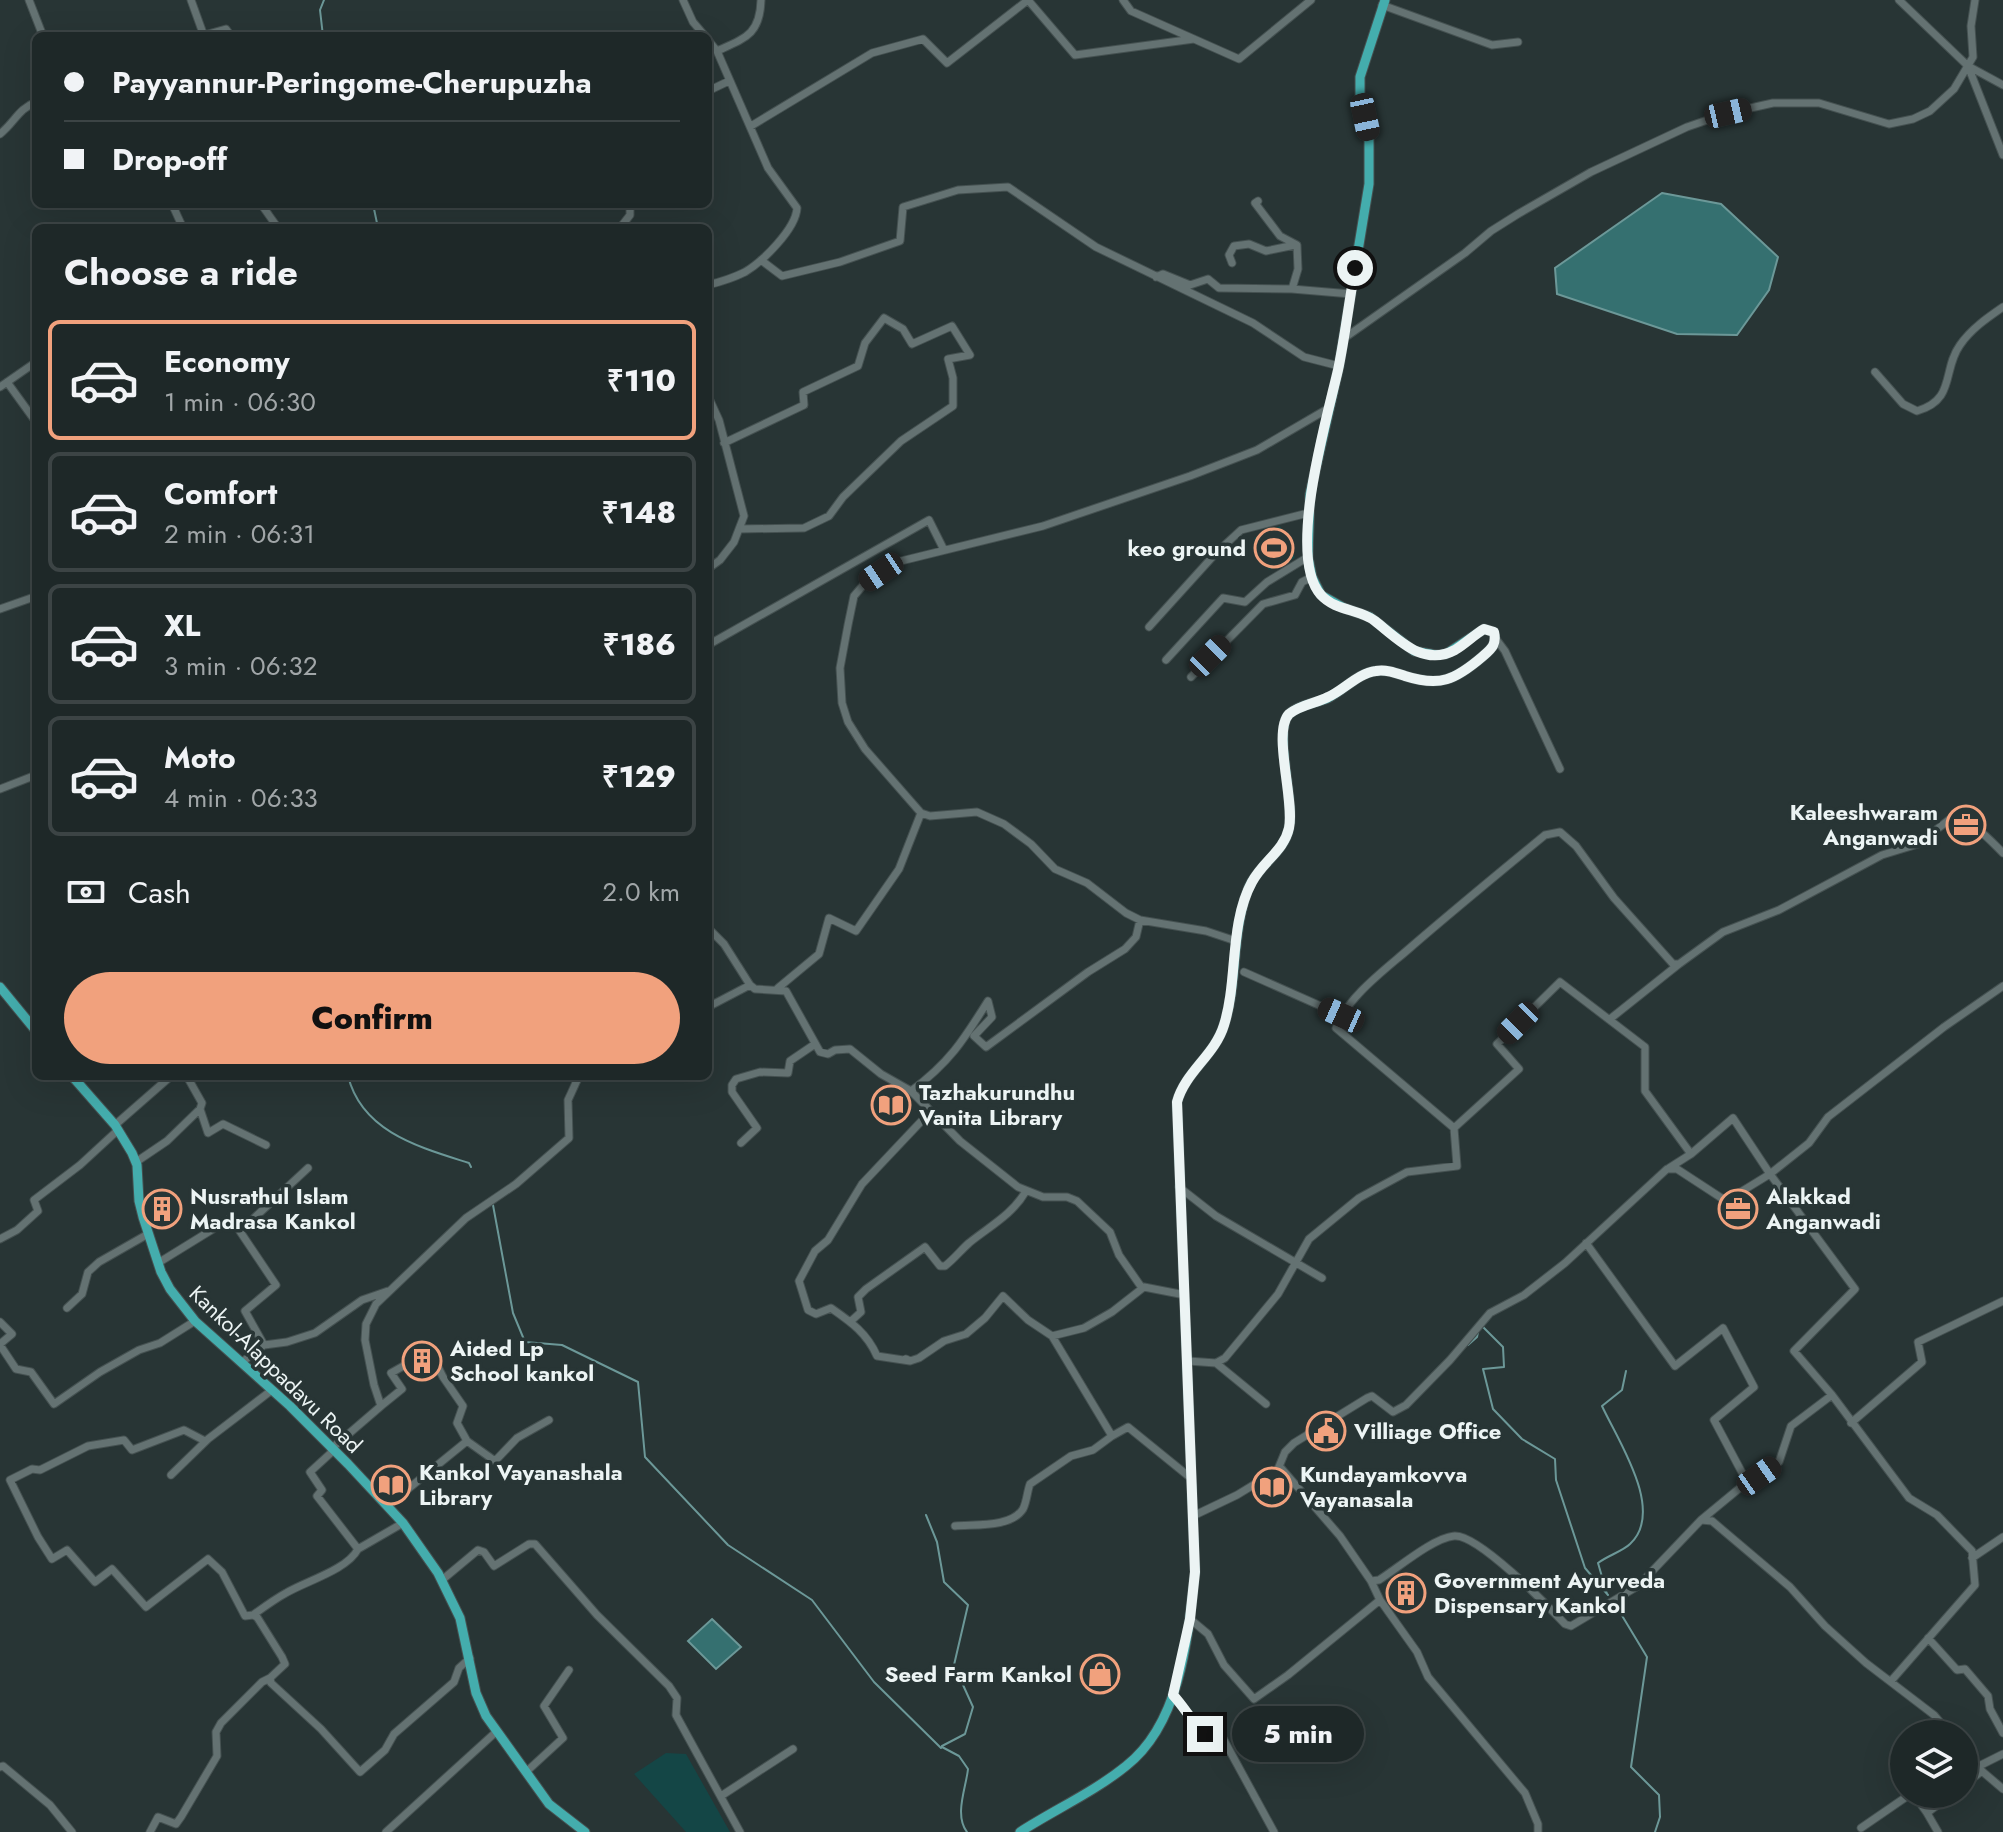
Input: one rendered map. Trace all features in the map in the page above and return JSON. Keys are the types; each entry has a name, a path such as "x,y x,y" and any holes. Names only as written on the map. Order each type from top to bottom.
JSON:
{"main road":[{"path":"1020,1832 1126,1766 1153,1736 1173,1695 1190,1619 1195,1572 1177,1102 1180,1090 1212,1051 1225,1022 1236,941 1252,880 1281,848 1289,828 1292,808 1283,735 1287,717 1378,670 1431,683 1446,680 1474,664 1494,646 1496,639 1494,632 1484,629 1446,654 1414,651 1370,617 1321,595 1312,577 1308,557 1308,513 1339,366 1370,175 1369,138 1360,95 1360,77 1384,2"},
{"path":"0,987 32,1026"},
{"name":"Kankol-Alappadavu Road","path":"75,1080 117,1128 136,1162 139,1201 158,1263 170,1289 195,1321 272,1390 403,1523 442,1580 460,1618 481,1705 549,1804 585,1832"}],"street":[{"path":"29,0 41,32"},
{"path":"191,0 202,32"},
{"path":"683,0 701,32"},
{"path":"717,51 757,26 761,0"},
{"path":"751,126 872,53 923,39 947,63 1028,0 1075,55 1194,39"},
{"path":"1123,0 1131,11 1239,59 1311,0"},
{"path":"1899,0 1968,66 2003,85"},
{"path":"1343,339 1518,214 1591,172 1687,127 1728,113 1773,103 1819,103 1889,124 1913,119 1930,111 1954,89 1973,57 1971,26 1975,0"},
{"path":"1384,2 1492,45 1518,42"},
{"path":"712,45 773,177 797,208 797,215 784,235 761,260 745,272 712,284"},
{"path":"1968,66 2003,155"},
{"path":"712,89 729,81"},
{"path":"0,134 13,123 23,107 32,104"},
{"path":"761,260 782,276 840,262 900,241 903,207 958,190 1008,187 1096,247 1253,323 1304,357 1339,366"},
{"path":"1258,201 1255,203 1280,236 1297,245"},
{"path":"1232,263 1229,255 1234,246 1249,244 1266,251 1297,245"},
{"path":"1292,289 1298,269 1297,245"},
{"path":"1156,277 1163,274 1190,285 1208,279 1219,288 1351,294"},
{"path":"1875,372 1903,404 1917,411 1928,408 1944,393 1958,347 1972,329 2003,307"},
{"path":"724,443 804,405 803,392 858,366 865,343 884,318 903,329 912,344 952,326 970,355 948,359 953,378 953,406 901,441 843,497 829,516 804,528 739,529"},
{"path":"32,365 3,385 32,418"},
{"path":"712,405 719,420 744,516 734,542 712,566"},
{"path":"1236,941 1206,931 1140,920 1114,906 1087,883 1055,869 1031,844 1004,824 977,812 930,816 921,813 865,749 848,722 842,703 840,668 854,596 865,583 897,562 1043,526 1190,476 1257,450 1329,408"},
{"path":"1149,627 1241,530 1308,513"},
{"path":"712,643 929,520 944,550"},
{"path":"1166,660 1223,598 1245,602 1267,582 1308,557"},
{"path":"1191,677 1263,604 1295,595 1302,582 1312,577"},
{"path":"0,609 32,599"},
{"path":"1496,639 1505,651 1560,769"},
{"path":"0,789 32,777"},
{"path":"778,988 819,954 829,918 856,931 899,869 921,813"},
{"path":"1610,1019 1723,932 1779,910 1882,855 1918,844 1950,819 1961,820 1978,828 2003,853"},
{"path":"1188,1361 1216,1363 1225,1358 1262,1315 1296,1265 1309,1239 1359,1198 1407,1172 1457,1166 1454,1128 1336,1028 1341,1015 1391,964 1470,894 1552,832 1560,832 1576,846 1614,898 1660,951 1673,964 1679,964"},
{"path":"911,1091 936,1073 956,1052 988,1001 992,1017 974,1036 986,1047 1088,972 1125,949 1136,937 1140,920"},
{"path":"712,932 755,989 778,988 786,991 820,1052 828,1054 850,1049 881,1074 911,1091 960,1141 1026,1191 1043,1197 1067,1197 1077,1201 1110,1232 1119,1255 1142,1288 1185,1295"},
{"path":"1244,972 1341,1015"},
{"path":"1454,1128 1519,1069 1497,1044 1560,982 1645,1047 1645,1091 1691,1154"},
{"path":"712,1005 750,985"},
{"path":"1667,1169 1677,1169 1726,1201 1770,1174 1809,1143 1836,1111 1944,1027 2003,986"},
{"path":"741,1143 757,1128 732,1092 736,1079 760,1072 788,1073 790,1061 815,1044"},
{"path":"0,1239 32,1219 38,1211 34,1200 80,1165 167,1080"},
{"path":"136,1162 167,1141 200,1109 202,1103 189,1080"},
{"path":"381,1406 366,1348 366,1324 376,1304 466,1218 516,1184 569,1138 568,1100 577,1080"},
{"path":"200,1109 208,1133 223,1124 266,1145"},
{"path":"930,1112 862,1184 828,1240 815,1251 799,1281 808,1310 816,1314 831,1308 869,1339 877,1356 910,1361 944,1341 966,1334 985,1318 1003,1296 1028,1320 1052,1336 1112,1436"},
{"path":"1195,1515 1237,1495 1278,1469 1285,1452 1294,1443 1367,1398 1372,1396 1379,1399 1393,1412 1406,1405 1490,1313 1524,1295 1667,1169 1691,1154 1733,1118 1770,1174 1855,1289 1794,1351 1832,1395 1909,1498 1937,1515 1972,1551 1975,1585 1891,1681"},
{"path":"240,1231 308,1168"},
{"path":"1179,1187 1216,1216 1322,1278"},
{"path":"850,1322 861,1312 858,1297 866,1289 925,1247 940,1266 945,1266 1017,1206 1026,1191"},
{"path":"158,1263 231,1218 276,1285 245,1311 264,1345"},
{"path":"67,1308 82,1294 88,1272 99,1262 148,1234"},
{"path":"1586,1243 1675,1366 1723,1328 1754,1387 1714,1420 1747,1482"},
{"path":"1052,1336 1084,1328 1112,1312 1142,1288"},
{"path":"241,1363 264,1345 315,1333 362,1300 392,1290"},
{"path":"1851,1423 1922,1362 1918,1342 2003,1301"},
{"path":"0,1322 12,1334 0,1345 16,1369 31,1372 54,1404 100,1372 139,1350 160,1343 195,1321"},
{"path":"358,1549 317,1496 322,1490 310,1472 402,1389 391,1373 430,1351 463,1406 457,1423 467,1441 495,1461 517,1438 549,1420"},
{"path":"901,1356 910,1361"},
{"path":"1216,1363 1266,1404"},
{"path":"171,1475 205,1441 272,1390"},
{"path":"1371,1581 1379,1580 1446,1538 1463,1536 1499,1560 1565,1624 1571,1626 1638,1586 1701,1520 1747,1482 1779,1462 1791,1426 1832,1395"},
{"path":"955,1526 1007,1521 1016,1516 1025,1504 1030,1484 1071,1456 1093,1450 1128,1427 1192,1479"},
{"path":"10,1480 32,1469 40,1470 88,1446 124,1440 132,1450 184,1430 205,1441"},
{"path":"387,1506 467,1441"},
{"path":"1278,1469 1281,1468 1289,1476 1330,1524 1417,1652 1428,1677 1525,1793 1538,1824 1538,1832"},
{"path":"0,1476 10,1480 52,1559 67,1550 95,1582 112,1569 146,1607 208,1559 222,1572 245,1616 253,1615 287,1592 345,1562 358,1549 403,1523"},
{"path":"1701,1520 1712,1521 1790,1587 1825,1626 1866,1663 1938,1720"},
{"path":"1972,1558 2003,1537"},
{"path":"442,1580 478,1550 482,1550 497,1566 529,1544 535,1544 597,1615 669,1686 677,1698 676,1715 740,1832"},
{"path":"1190,1619 1208,1634 1224,1665 1254,1699 1380,1600"},
{"path":"150,1832 158,1817 176,1824 217,1756 216,1732 221,1723 285,1664 253,1615"},
{"path":"1928,1638 1957,1670 1965,1669 1988,1696 1990,1709 2003,1733"},
{"path":"270,1678 276,1689 321,1729 360,1772 385,1750 394,1734 454,1682 459,1668 470,1658"},
{"path":"526,1772 563,1738 544,1706 569,1670"},
{"path":"1173,1695 1191,1722 1205,1734 1219,1731 1274,1832"},
{"path":"390,1831 497,1731"},
{"path":"721,1796 793,1749"},
{"path":"2003,1754 1979,1769 2003,1789"},
{"path":"0,1767 3,1766 50,1805 72,1832"},
{"path":"1861,1828 1909,1795 1915,1796 1938,1832"},
{"path":"1927,1813 1934,1808"}],"shaded area":[{"path":"1662,193 1721,204 1778,257 1769,290 1737,335 1677,334 1557,294 1555,268"},
{"name":"keo ground","path":"1280,526 1295,558 1269,570 1254,538"},
{"path":"712,1619 741,1647 716,1669 688,1641"},
{"path":"666,1753 686,1754 730,1832 686,1832 634,1774"}],"waterway":[{"path":"323,32 320,10 324,0"},
{"path":"374,208 377,224"},
{"path":"349,1080 355,1095 379,1124 412,1143 469,1163 471,1167"},
{"path":"493,1205 513,1313 525,1342 562,1345 638,1382 645,1457 728,1545 812,1600 874,1682 941,1748"},
{"path":"1481,1325 1503,1347 1504,1367 1483,1369 1493,1409 1522,1439 1555,1459 1556,1480 1585,1568 1608,1595"},
{"path":"1468,1345 1478,1332"},
{"path":"1607,1594 1598,1563 1630,1544 1640,1530 1643,1513 1635,1475 1602,1406 1622,1390 1626,1371"},
{"path":"926,1515 937,1542 944,1582 968,1605 954,1665 973,1707 965,1734 942,1746"},
{"path":"1615,1604 1647,1657 1631,1767 1659,1795 1660,1817 1655,1832"},
{"path":"942,1747 959,1756 968,1769 961,1810 967,1832"}],"place":[{"name":"keo ground","path":"1274,548"},
{"name":"Kaleeshwaram Anganwadi","path":"1966,825"},
{"name":"Tazhakurundhu Vanita Library","path":"891,1105"},
{"name":"Nusrathul Islam Madrasa Kankol","path":"162,1209"},
{"name":"Alakkad Anganwadi","path":"1738,1209"},
{"name":"Aided Lp School kankol","path":"422,1361"},
{"name":"Villiage Office","path":"1326,1431"},
{"name":"Kankol Vayanashala Library","path":"391,1485"},
{"name":"Kundayamkovva Vayanasala","path":"1272,1487"},
{"name":"Government Ayurveda Dispensary Kankol","path":"1406,1593"},
{"name":"Seed Farm Kankol","path":"1100,1674"}],"route":[{"path":"1205,1734 1191,1722 1173,1695 1190,1619 1195,1572 1183,1224 1179,1187 1177,1102 1180,1090 1212,1051 1225,1022 1236,941 1252,880 1287,838 1292,808 1283,735 1287,717 1378,670 1431,683 1446,680 1474,664 1494,646 1496,639 1494,632 1484,629 1446,654 1424,654 1398,641 1370,617 1329,601 1315,585 1308,557 1310,494 1339,366 1355,268"}]}
